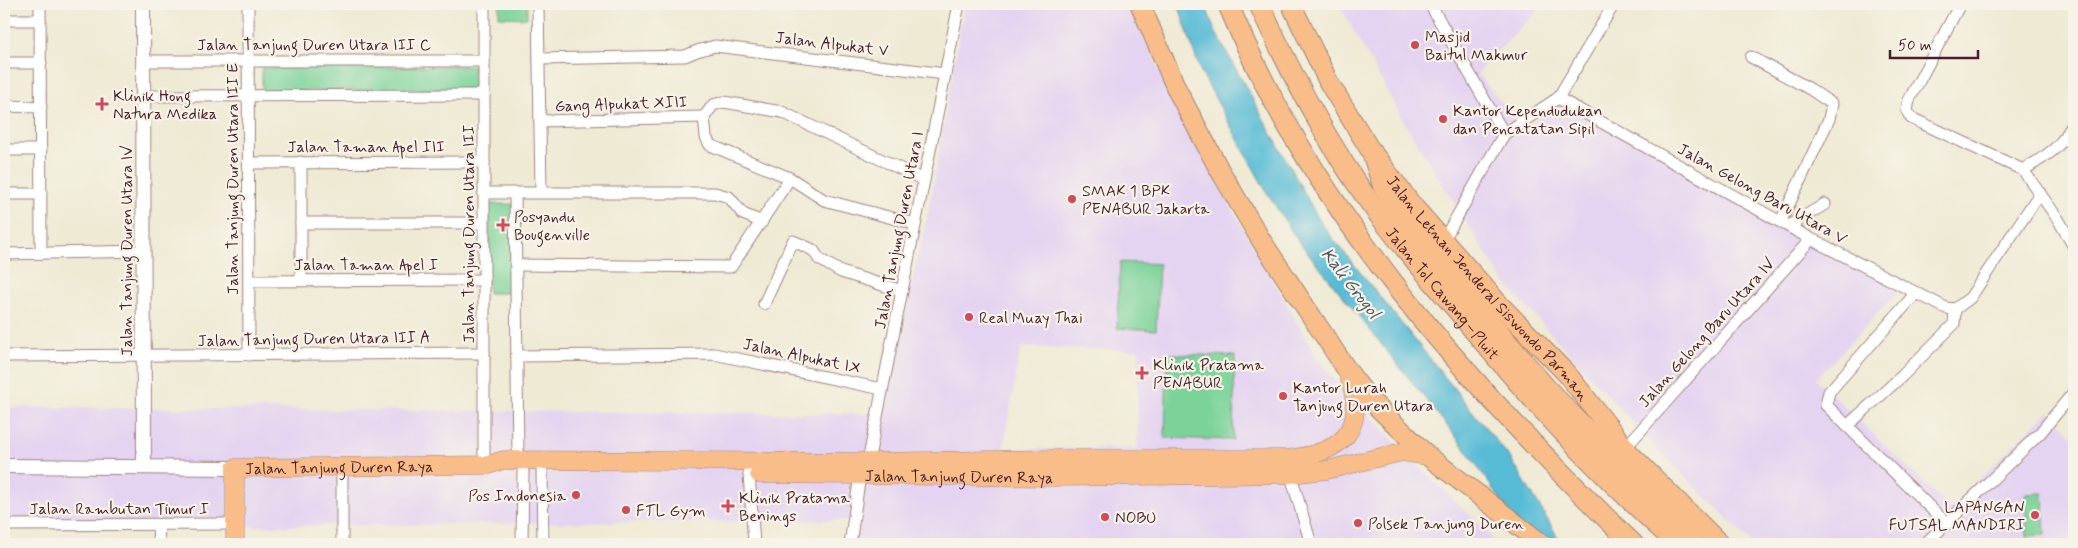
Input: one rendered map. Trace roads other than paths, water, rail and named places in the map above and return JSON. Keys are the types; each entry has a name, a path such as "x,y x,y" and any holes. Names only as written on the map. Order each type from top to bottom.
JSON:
{"highway":[{"path":"1140,4 1177,90 1219,169 1261,240 1347,370 1369,399 1428,456 1542,544"},
{"name":"Jalan Tol Cawang–Pluit","path":"1228,4 1253,62 1299,145 1336,202 1400,291 1461,365 1536,448 1633,544"},
{"name":"Jalan Tol Cawang–Pluit","path":"1259,4 1280,51 1328,140 1389,228 1510,374 1597,468 1678,544"},
{"name":"Jalan Letnan Jenderal Siswondo Parman","path":"1291,4 1329,83 1372,152 1412,205 1499,304 1567,374 1625,448 1720,544"},
{"path":"1372,152 1383,186 1414,232 1546,388 1645,490 1693,544"}],"main road":[{"name":"Jalan Tanjung Duren Raya","path":"1289,467 1325,450 1343,437 1352,427 1356,415 1356,401 1347,370"},
{"name":"Jalan Tanjung Duren Raya","path":"235,544 235,468 486,465 502,471 520,466 864,469 1063,477 1289,467 1327,470 1402,452 1428,456"},
{"name":"Jalan Tanjung Duren Raya","path":"520,466 542,471 749,474 864,469"}],"street":[{"path":"40,4 41,253"},
{"name":"Jalan Tanjung Duren Utara IV","path":"142,4 144,467"},
{"name":"Jalan Tanjung Duren Utara III E","path":"248,4 249,355"},
{"name":"Jalan Tanjung Duren Utara III","path":"484,4 484,353 486,465"},
{"path":"538,4 541,192"},
{"name":"Jalan Tanjung Duren Utara I","path":"850,544 959,4"},
{"path":"1430,4 1504,134"},
{"path":"1443,241 1504,134 1558,98 1614,4"},
{"path":"1960,4 1909,100 1907,111 1911,118 2022,170 2058,218 2074,247"},
{"path":"4,20 40,20"},
{"name":"Jalan Alpukat V","path":"539,59 685,56 715,46 945,74"},
{"path":"1751,57 1810,88 1832,104 1829,119 1785,223"},
{"name":"Jalan Tanjung Duren Utara III C","path":"143,61 484,60"},
{"path":"4,62 41,62"},
{"path":"143,96 484,95"},
{"name":"Jalan Gelong Baru Utara V","path":"1558,98 1811,239 1946,308 1956,309"},
{"path":"915,224 824,200 790,178 710,145 706,137 704,116 713,105 724,102 782,112 924,180"},
{"path":"4,106 41,106"},
{"name":"Gang Alpukat XIII","path":"540,121 704,116"},
{"path":"2022,170 2051,152 2061,143 2074,122"},
{"path":"4,150 41,150"},
{"path":"301,280 302,162"},
{"name":"Jalan Taman Apel III","path":"248,163 484,162"},
{"path":"516,265 731,267 790,178"},
{"path":"515,192 522,544"},
{"path":"484,193 722,194 734,202 738,210 743,214 762,222"},
{"path":"1847,426 1902,376 1954,324 1956,309 1970,298 2040,193"},
{"path":"4,194 41,194"},
{"path":"1785,223 1825,204"},
{"path":"301,223 484,223"},
{"name":"Jalan Gelong Baru Utara IV","path":"1625,448 1811,239"},
{"path":"764,304 793,241 813,250 818,259 838,270 902,291"},
{"path":"4,254 144,251"},
{"name":"Jalan Taman Apel I","path":"249,281 484,280"},
{"path":"1916,293 1829,392 1826,405 1947,524"},
{"name":"Jalan Tanjung Duren Utara III A","path":"4,356 484,353"},
{"name":"Jalan Alpukat IX","path":"517,356 714,354 882,389"},
{"path":"1925,544 2040,433 2074,392"},
{"path":"4,466 235,468"},
{"path":"342,467 342,544"},
{"path":"1289,467 1312,544"},
{"path":"542,471 543,544"},
{"path":"749,474 754,544"},
{"name":"Jalan Rambutan Timur I","path":"4,525 235,524"},
{"path":"158,525 159,544"}],"water":[{"name":"Kali Grogol","path":"1178,4 1205,4 1215,31 1322,225 1511,459 1562,544 1531,544 1464,447 1296,238 1266,191 1200,70"}],"place":[{"name":"Masjid Baitul Makmur","path":"1415,45"},
{"name":"Klinik Hong Natura Medika","path":"102,104"},
{"name":"Kantor Kependudukan dan Pencatatan Sipil","path":"1443,119"},
{"name":"SMAK 1 BPK PENABUR Jakarta","path":"1072,199"},
{"name":"Posyandu Bougenville","path":"503,225"},
{"name":"Real Muay Thai","path":"969,317"},
{"name":"Klinik Pratama PENABUR","path":"1142,373"},
{"name":"Kantor Lurah Tanjung Duren Utara","path":"1283,396"},
{"name":"Pos Indonesia","path":"576,495"},
{"name":"Klinik Pratama Benings","path":"728,506"},
{"name":"FTL Gym","path":"626,510"},
{"name":"LAPANGAN FUTSAL MANDIRI","path":"2035,515"},
{"name":"NOBU","path":"1105,517"},
{"name":"Polsek Tanjung Duren","path":"1358,523"}]}
